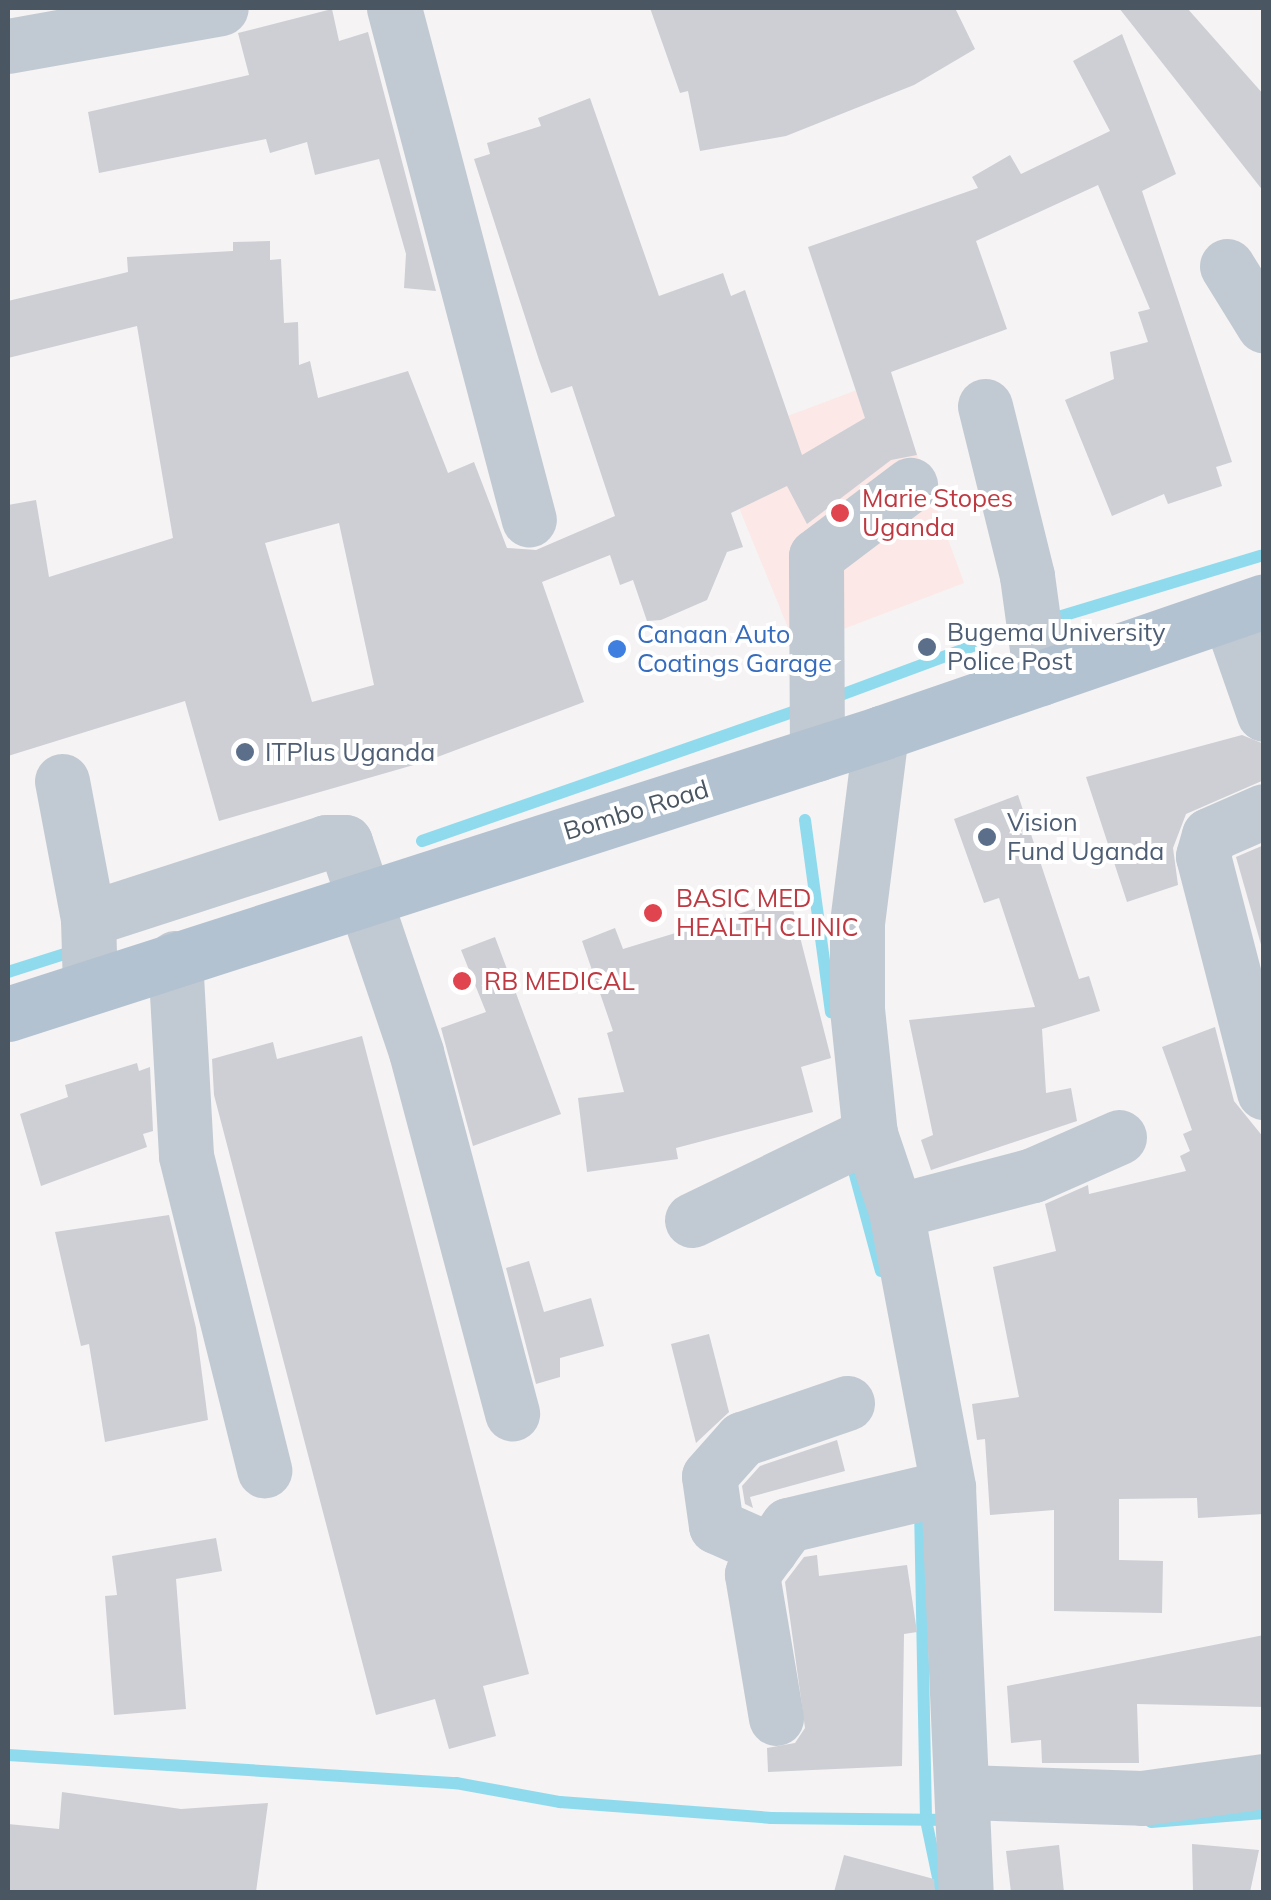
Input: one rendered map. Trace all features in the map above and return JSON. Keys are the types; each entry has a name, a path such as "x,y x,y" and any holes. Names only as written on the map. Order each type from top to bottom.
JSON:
{"main road":[{"name":"Bombo Road","path":"8,1014 880,734 1246,607"}],"street":[{"path":"8,46 220,8"},
{"path":"394,8 529,520"},
{"path":"1226,266 1264,326"},
{"path":"985,406 1026,576 1041,678"},
{"path":"817,754 816,556 910,485"},
{"path":"1246,607 1264,714"},
{"path":"880,734 857,922 870,1134 896,1210 948,1487 965,1837 1142,1798 1264,1781"},
{"path":"62,781 88,918 90,987"},
{"path":"1264,812 1209,835 1202,856 1264,1092"},
{"path":"88,918 326,842 345,842 369,896 512,1413"},
{"path":"208,882 199,951 186,1156 264,1470"},
{"path":"692,1220 870,1134"},
{"path":"896,1210 1033,1175 1119,1137"},
{"path":"770,1550 716,1526 709,1476 742,1439 847,1403"},
{"path":"776,1718 752,1574 788,1524 948,1487"}],"shaded area":[{"name":"Marie Stopes Uganda","path":"889,378 964,583 796,647 713,444"}],"building":[{"path":"650,8 955,8 975,49 914,85 786,136 700,151 688,91 680,93"},
{"path":"1119,8 1187,8 1264,95 1264,192"},
{"path":"332,9 339,41 368,32 436,291 404,288 406,254 379,159 315,175 307,142 270,153 266,139 99,173 88,112 249,75 238,33"},
{"path":"1122,34 1176,174 1142,191 1232,462 1216,467 1222,486 1168,504 1164,494 1112,516 1065,400 1114,379 1110,352 1148,342 1138,312 1150,309 1098,185 976,241 1007,329 891,372 917,455 891,460 807,524 787,486 731,513 743,547 727,552 707,600 661,620 647,621 633,580 620,585 610,555 542,582 584,702 424,762 219,821 185,701 8,756 8,505 36,500 49,577 173,538 137,326 8,358 8,301 128,272 127,257 233,251 233,242 270,241 270,260 281,259 284,323 298,322 299,365 310,361 318,398 408,371 448,473 474,462 507,548 536,550 615,516 572,386 551,393 539,360 474,159 490,154 487,143 541,126 538,118 590,98 659,296 723,273 731,296 745,290 802,455 865,418 808,247 978,188 972,177 1010,155 1021,174 1110,131 1073,61","holes":["339,523 374,685 312,702 265,543"]},
{"path":"1242,735 1264,744 1264,780 1186,814 1173,848 1178,885 1127,902 1086,777"},
{"path":"1018,795 1079,979 1089,976 1100,1011 1042,1029 1046,1093 1071,1088 1077,1121 931,1170 921,1140 933,1135 909,1020 1035,1007 999,898 984,903 954,819"},
{"path":"1264,845 1264,955 1236,857"},
{"path":"790,898 831,1058 801,1067 813,1112 676,1148 678,1159 587,1172 578,1098 624,1092 607,1033 613,1031 582,941 615,928 623,949"},
{"path":"495,937 561,1114 473,1146 441,1028 486,1012 461,950"},
{"path":"1215,1027 1234,1101 1264,1138 1264,1514 1198,1518 1197,1498 1119,1499 1119,1560 1163,1561 1162,1613 1054,1611 1054,1510 990,1515 985,1439 977,1440 972,1404 1019,1397 993,1267 1056,1251 1045,1204 1088,1185 1089,1194 1186,1171 1180,1156 1190,1151 1183,1134 1192,1130 1162,1047"},
{"path":"362,1036 529,1674 483,1686 496,1736 449,1749 435,1699 376,1715 214,1095 212,1059 273,1042 277,1059"},
{"path":"137,1063 139,1071 150,1067 153,1131 143,1134 147,1147 41,1186 20,1114 68,1097 65,1085"},
{"path":"169,1215 196,1328 208,1420 105,1442 89,1344 81,1346 55,1232"},
{"path":"529,1261 544,1312 591,1298 604,1346 560,1358 560,1377 536,1384 506,1268"},
{"path":"709,1334 729,1412 696,1443 671,1344"},
{"path":"837,1440 845,1471 750,1497 753,1508 745,1504 742,1486 760,1466"},
{"path":"216,1538 222,1571 176,1579 186,1709 114,1715 105,1596 117,1595 112,1556"},
{"path":"817,1555 819,1576 907,1565 917,1632 904,1634 902,1766 768,1772 767,1748 795,1743 805,1728 785,1582 804,1557"},
{"path":"1264,1635 1264,1707 1137,1704 1139,1763 1042,1763 1041,1740 1011,1743 1007,1686"},
{"path":"62,1792 181,1809 268,1803 256,1892 8,1892 8,1824 59,1829"},
{"path":"1192,1844 1259,1850 1250,1892 1193,1892"},
{"path":"1059,1845 1064,1892 1011,1892 1006,1851"},
{"path":"844,1855 934,1879 935,1892 834,1892"}],"waterway":[{"path":"1055,618 1261,556"},
{"path":"830,699 991,639"},
{"path":"422,841 802,709"},
{"path":"805,820 831,1012"},
{"path":"8,972 77,950"},
{"path":"851,1160 881,1271"},
{"path":"920,1507 926,1820 941,1892"},
{"path":"8,1755 456,1783 560,1802 771,1818 951,1820"},
{"path":"1151,1822 1264,1813"}],"place":[{"name":"Marie Stopes Uganda","path":"840,513"},
{"name":"Bugema University Police Post","path":"927,647"},
{"name":"Canaan Auto Coatings Garage","path":"617,649"},
{"name":"ITPlus Uganda","path":"245,752"},
{"name":"Vision Fund Uganda","path":"987,837"},
{"name":"BASIC MED HEALTH CLINIC","path":"653,913"},
{"name":"RB MEDICAL","path":"462,981"}]}
